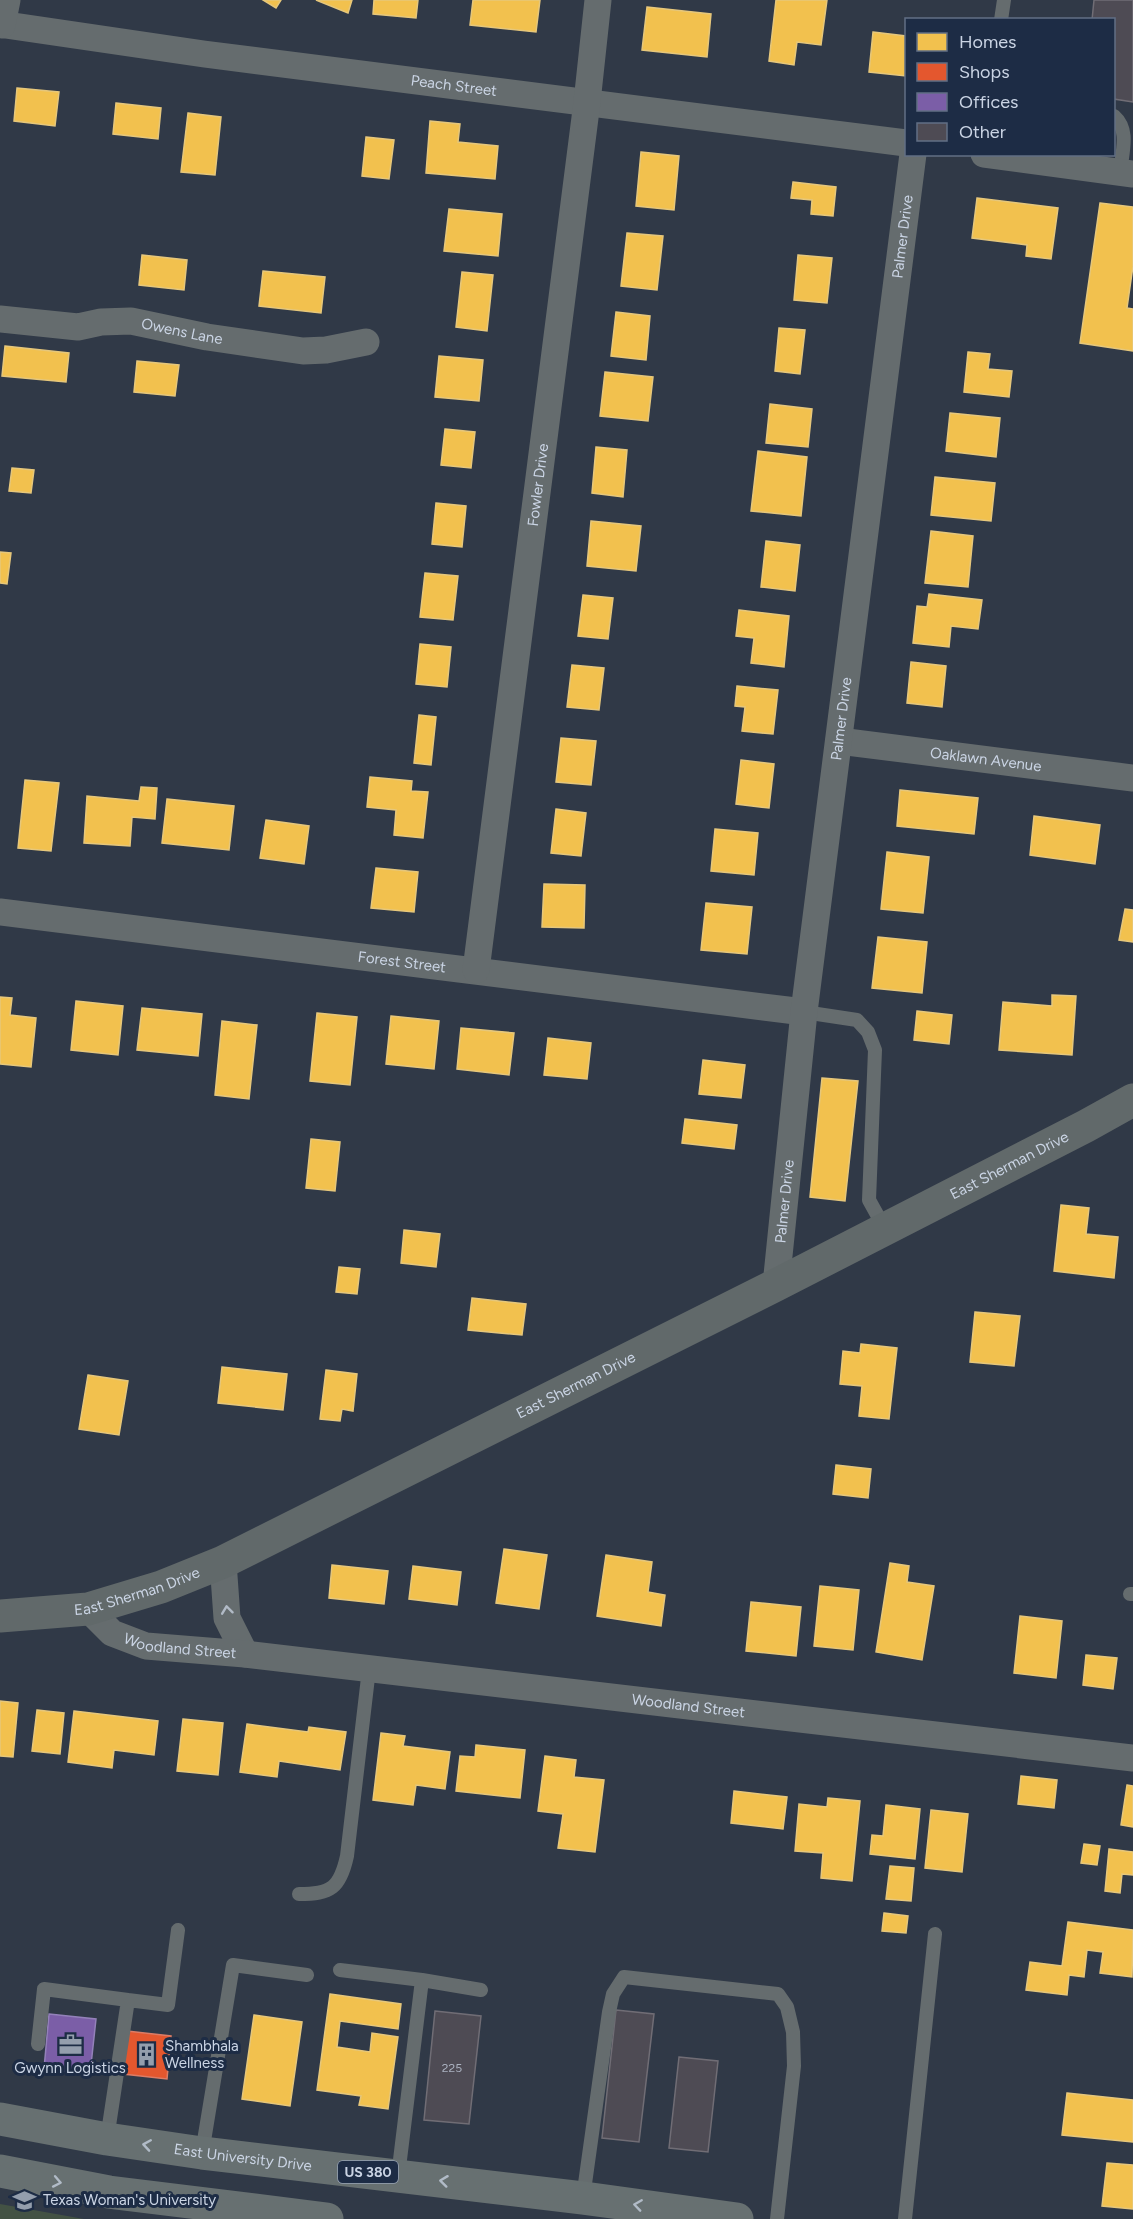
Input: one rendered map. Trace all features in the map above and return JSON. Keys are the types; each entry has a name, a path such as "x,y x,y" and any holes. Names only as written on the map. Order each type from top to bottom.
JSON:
{"main road":[{"name":"East Sherman Drive","path":"0,1616 88,1609 161,1587 223,1562 776,1285 1133,1100"},
{"name":"East University Drive","path":"0,2119 107,2139 202,2153 583,2198 737,2219"},
{"path":"0,2171 110,2192 327,2219"}],"street":[{"name":"Fowler Drive","path":"476,970 587,102 597,0"},
{"name":"Peach Street","path":"3,16 204,54 905,143"},
{"name":"Palmer Drive","path":"776,1285 804,1012 913,156"},
{"path":"999,156 1126,173"},
{"name":"Owens Lane","path":"0,319 78,327 101,322 131,321 207,337 303,351 326,350 366,342"},
{"name":"Oaklawn Avenue","path":"839,741 1133,778"},
{"name":"Forest Street","path":"0,912 804,1012"},
{"name":"Woodland Street","path":"223,1562 228,1618 245,1654"},
{"name":"Woodland Street","path":"88,1609 112,1633 146,1646 369,1668 1133,1758"}],"lane":[{"path":"1002,18 1004,0"},
{"path":"1115,118 1121,123 1124,131 1126,173"},
{"path":"804,1012 857,1020 868,1032 875,1050 869,1200 885,1229"},
{"path":"299,1894 319,1894 328,1890 338,1883 343,1873 347,1856 369,1668"},
{"path":"38,2044 45,1989 168,2005 178,1930"},
{"path":"905,2219 935,1934"},
{"path":"202,2153 233,1965 307,1975"},
{"path":"340,1970 481,1990"},
{"path":"583,2198 609,2012 613,1994 624,1977 778,1995 787,2007 793,2032 794,2066 777,2219"},
{"path":"398,2176 422,1980"},
{"path":"107,2139 128,2000"}],"green space":[{"path":"0,2204 84,2219 0,2219"}],"building: Homes":[{"path":"263,0 281,0 276,8"},
{"path":"316,0 352,0 348,13"},
{"path":"374,0 418,0 416,18 373,14"},
{"path":"473,0 540,0 536,32 470,25"},
{"path":"776,0 827,0 821,45 797,42 794,65 769,61"},
{"path":"647,7 711,14 707,57 642,50"},
{"path":"873,32 905,36 905,76 869,72"},
{"path":"17,88 59,92 55,126 14,121"},
{"path":"116,103 161,108 158,139 113,134"},
{"path":"188,113 221,117 215,175 181,172"},
{"path":"430,121 460,124 458,142 498,146 495,179 426,173"},
{"path":"366,137 394,140 389,179 362,176"},
{"path":"641,152 679,156 674,210 636,206"},
{"path":"793,182 836,187 833,216 811,214 812,200 791,198"},
{"path":"977,198 1058,208 1051,259 1026,256 1027,245 972,238"},
{"path":"1100,203 1133,207 1133,266 1127,308 1133,309 1133,351 1080,343"},
{"path":"449,209 502,214 498,256 444,251"},
{"path":"627,233 663,236 657,290 621,286"},
{"path":"142,255 187,260 184,290 139,285"},
{"path":"798,255 832,258 827,303 794,300"},
{"path":"263,271 325,277 321,313 259,306"},
{"path":"462,272 493,275 487,331 456,327"},
{"path":"616,312 650,316 646,360 611,356"},
{"path":"779,328 805,330 800,374 775,371"},
{"path":"5,346 69,353 66,382 2,376"},
{"path":"968,352 990,354 988,369 1012,371 1009,397 964,392"},
{"path":"439,356 483,360 479,401 435,397"},
{"path":"137,361 179,365 175,396 134,392"},
{"path":"605,372 653,377 648,421 600,416"},
{"path":"770,404 812,409 808,447 766,443"},
{"path":"950,413 1000,418 996,457 946,451"},
{"path":"445,429 475,432 471,468 441,465"},
{"path":"596,447 627,450 623,497 592,493"},
{"path":"758,451 807,457 801,516 751,511"},
{"path":"12,468 34,470 31,493 9,491"},
{"path":"935,477 995,483 991,521 931,515"},
{"path":"436,503 466,506 462,547 432,544"},
{"path":"591,521 641,526 636,571 587,566"},
{"path":"931,531 973,536 968,587 925,583"},
{"path":"766,541 800,545 795,591 761,587"},
{"path":"0,552 11,553 7,584 0,583"},
{"path":"425,573 458,576 453,620 420,617"},
{"path":"929,594 982,600 978,629 951,626 949,647 913,643 917,606 927,607"},
{"path":"583,595 613,598 608,639 578,636"},
{"path":"739,610 789,616 784,667 751,663 754,638 736,636"},
{"path":"420,644 451,647 447,687 416,684"},
{"path":"911,662 946,666 942,707 907,703"},
{"path":"572,665 604,668 599,710 567,707"},
{"path":"737,686 778,690 773,734 742,731 745,707 735,706"},
{"path":"419,715 436,717 431,765 414,763"},
{"path":"561,738 596,741 591,785 556,782"},
{"path":"741,760 774,764 769,808 736,804"},
{"path":"370,777 412,781 411,791 428,792 423,838 394,835 396,810 367,807"},
{"path":"25,780 59,783 51,851 18,848"},
{"path":"141,787 157,788 155,819 132,817 130,846 84,843 87,796 139,801"},
{"path":"900,790 978,798 974,834 897,826"},
{"path":"167,799 234,806 229,850 162,843"},
{"path":"556,809 586,813 581,856 551,853"},
{"path":"1034,816 1100,825 1095,864 1030,855"},
{"path":"266,820 309,826 304,864 260,858"},
{"path":"715,829 758,833 754,875 711,871"},
{"path":"887,852 929,857 923,913 881,909"},
{"path":"376,868 418,872 414,912 371,908"},
{"path":"544,884 585,885 584,928 542,927"},
{"path":"706,903 752,907 747,954 701,950"},
{"path":"1125,909 1133,910 1133,942 1119,940"},
{"path":"878,937 927,942 922,993 872,988"},
{"path":"1052,995 1076,996 1072,1055 999,1050 1003,1002 1052,1006"},
{"path":"0,997 12,998 10,1015 36,1018 31,1067 0,1064"},
{"path":"76,1001 123,1006 118,1055 71,1050"},
{"path":"142,1008 202,1014 198,1056 137,1050"},
{"path":"917,1011 952,1015 949,1044 914,1040"},
{"path":"317,1013 357,1017 350,1085 310,1081"},
{"path":"391,1016 439,1021 434,1069 386,1064"},
{"path":"222,1021 257,1025 249,1099 215,1095"},
{"path":"461,1028 514,1033 509,1075 457,1069"},
{"path":"548,1038 591,1043 587,1079 544,1075"},
{"path":"703,1060 745,1065 741,1098 699,1094"},
{"path":"822,1078 858,1081 845,1201 810,1197"},
{"path":"685,1119 737,1125 734,1149 682,1143"},
{"path":"311,1139 340,1142 335,1191 306,1188"},
{"path":"1061,1205 1089,1208 1086,1234 1118,1237 1114,1278 1054,1271"},
{"path":"404,1230 440,1234 436,1267 401,1263"},
{"path":"339,1267 360,1269 357,1294 336,1292"},
{"path":"472,1298 526,1304 522,1335 468,1330"},
{"path":"975,1312 1020,1316 1014,1366 970,1362"},
{"path":"861,1344 897,1348 889,1419 859,1416 862,1386 840,1384 843,1351 860,1353"},
{"path":"222,1367 287,1374 283,1410 218,1403"},
{"path":"326,1370 357,1374 353,1411 342,1409 340,1421 320,1419"},
{"path":"88,1375 128,1381 119,1435 79,1429"},
{"path":"836,1465 871,1469 868,1498 833,1494"},
{"path":"504,1549 547,1555 539,1609 496,1603"},
{"path":"606,1555 652,1562 648,1592 665,1595 661,1626 597,1616"},
{"path":"890,1563 909,1566 907,1582 934,1586 922,1660 876,1652"},
{"path":"332,1565 388,1571 384,1604 329,1598"},
{"path":"413,1566 461,1572 457,1605 409,1599"},
{"path":"820,1586 859,1590 853,1650 814,1646"},
{"path":"751,1602 801,1607 796,1656 746,1651"},
{"path":"1020,1616 1062,1621 1056,1678 1014,1673"},
{"path":"1086,1655 1117,1658 1113,1689 1083,1685"},
{"path":"0,1701 18,1703 13,1757 0,1756"},
{"path":"37,1710 64,1713 60,1754 32,1751"},
{"path":"74,1711 158,1721 154,1755 114,1750 112,1768 68,1762"},
{"path":"183,1719 223,1723 218,1775 177,1771"},
{"path":"247,1724 308,1732 309,1727 346,1732 340,1770 279,1761 277,1777 240,1772"},
{"path":"381,1733 405,1736 403,1746 450,1752 445,1789 416,1785 413,1805 373,1800"},
{"path":"476,1745 525,1750 520,1798 456,1791 460,1756 475,1757"},
{"path":"545,1756 576,1760 574,1777 604,1780 595,1852 558,1848 563,1814 538,1811"},
{"path":"1021,1776 1057,1780 1054,1808 1018,1804"},
{"path":"1127,1785 1133,1786 1133,1827 1121,1825"},
{"path":"734,1791 787,1797 783,1829 731,1823"},
{"path":"828,1798 860,1801 852,1881 821,1878 823,1853 795,1851 799,1804 827,1807"},
{"path":"886,1805 920,1809 915,1859 870,1854 872,1835 883,1836"},
{"path":"931,1810 968,1814 962,1872 925,1868"},
{"path":"1084,1844 1100,1846 1097,1865 1081,1863"},
{"path":"1109,1849 1133,1852 1133,1875 1122,1874 1120,1893 1105,1891"},
{"path":"890,1866 914,1868 911,1901 886,1899"},
{"path":"884,1913 908,1916 906,1933 882,1931"},
{"path":"1068,1922 1133,1930 1132,1977 1100,1973 1103,1952 1087,1950 1084,1977 1069,1975 1067,1995 1026,1990 1030,1962 1062,1966"},
{"path":"330,1994 401,2004 398,2029 340,2021 337,2047 370,2052 372,2033 398,2037 388,2109 359,2105 361,2096 317,2090"},
{"path":"254,2015 302,2022 290,2106 242,2099"},
{"path":"1067,2093 1133,2100 1133,2142 1062,2135"},
{"path":"1107,2163 1133,2165 1133,2209 1102,2206"}],"building: Shops":[{"name":"Shambhala Wellness","path":"127,2031 171,2036 167,2079 123,2074"}],"building: Offices":[{"name":"Gwynn Logistics","path":"49,2014 96,2019 90,2074 44,2069"}],"building: Other":[{"path":"1094,0 1133,0 1133,102 1115,99 1115,18 1092,18"},
{"path":"616,2010 654,2014 639,2142 602,2138"},
{"path":"435,2011 481,2016 469,2124 424,2120"},
{"path":"679,2057 718,2061 708,2152 669,2148"}],"place":[{"name":"Gwynn Logistics","path":"70,2044"},
{"name":"Shambhala Wellness","path":"147,2055"},
{"name":"Texas Woman's University","path":"25,2200"}]}
